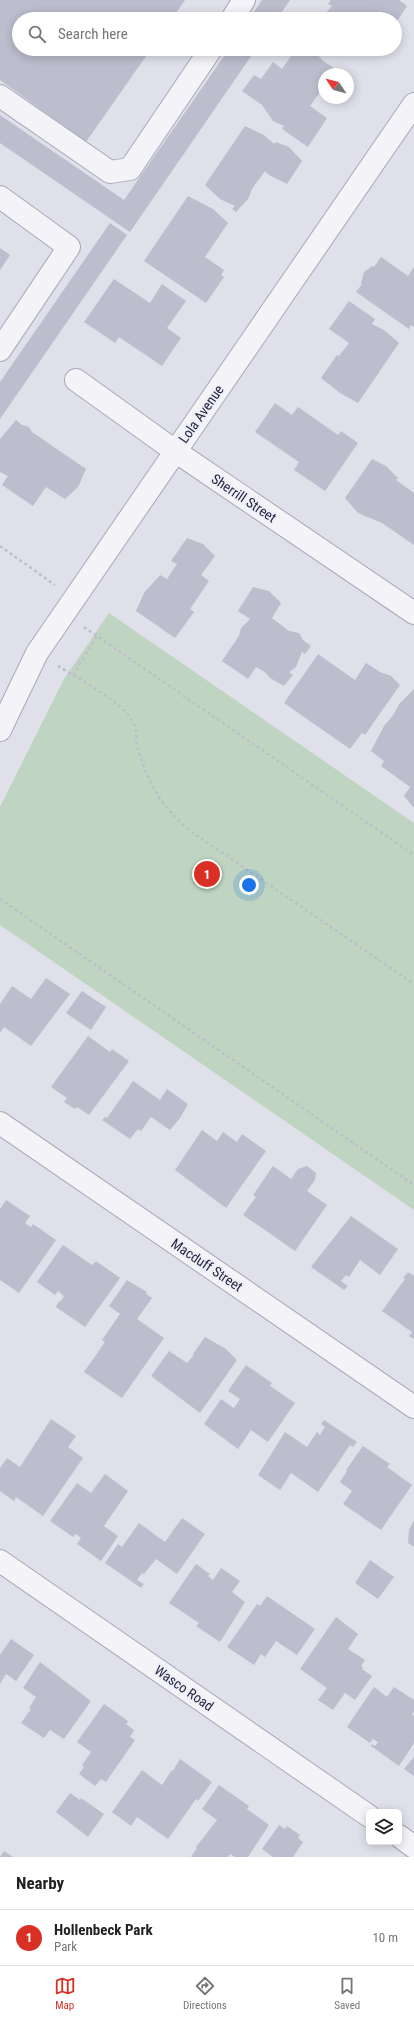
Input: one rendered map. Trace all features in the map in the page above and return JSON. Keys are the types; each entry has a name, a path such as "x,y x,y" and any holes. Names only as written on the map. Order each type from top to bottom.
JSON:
{"street":[{"path":"236,12 244,0"},
{"path":"0,96 110,172 130,169 206,56"},
{"name":"Lola Avenue","path":"0,730 38,653 414,104"},
{"path":"0,197 68,247 0,350"},
{"name":"Sherrill Street","path":"76,380 175,451 414,613"},
{"name":"Macduff Street","path":"0,1123 414,1407"},
{"name":"Wasco Road","path":"0,1561 366,1814"},
{"path":"402,1838 414,1847"}],"path":[{"path":"73,675 97,636 414,854"},
{"path":"38,653 121,706 133,723 145,772 155,792 171,815 189,830 414,984"},
{"path":"0,898 414,1185"}],"green space":[{"path":"109,613 414,823 414,1210 0,925 0,807 64,679"}],"building":[{"path":"0,0 185,0 177,12 12,12 12,56 146,56 86,142 0,80"},
{"path":"262,0 290,0 282,12 254,12"},
{"path":"331,0 399,0 407,6 402,14 402,12 326,12 332,6 328,4"},
{"path":"224,56 251,56 130,232 0,143 0,115 124,200"},
{"path":"291,56 319,56 323,61 334,68 318,68 318,95 310,106 327,118 308,147 282,129 284,126 273,121 262,105 242,91 254,75 261,79 273,62 282,69"},
{"path":"245,126 264,135 274,144 276,142 289,147 302,161 287,184 269,175 265,171 252,189 248,199 236,212 232,209 235,206 220,199 205,185"},
{"path":"188,196 213,209 228,223 205,257 224,270 221,275 224,277 206,303 144,261"},
{"path":"110,223 127,235 0,419 0,382"},
{"path":"0,248 10,255 0,270"},
{"path":"381,257 408,276 414,267 414,327 411,325 409,329 356,292 362,284 364,272 372,266 374,267"},
{"path":"114,279 150,303 162,284 186,301 167,328 181,338 162,366 119,337 115,343 84,322"},
{"path":"349,301 375,319 372,324 384,330 399,343 358,403 340,393 321,378 337,355 339,356 349,343 329,329"},
{"path":"275,403 292,415 298,407 338,435 341,431 358,443 325,491 294,470 299,462 255,432"},
{"path":"16,420 22,425 29,427 32,432 86,469 78,487 65,499 46,487 33,506 2,485 8,476 0,472 0,439"},
{"path":"372,459 386,466 398,478 396,480 414,493 414,545 382,523 358,513 345,498"},
{"path":"187,538 203,544 215,556 201,575 209,581 190,609 194,612 175,638 136,611 144,593 160,575 167,579 177,564 171,561"},
{"path":"253,587 269,591 281,603 272,618 289,631 299,633 303,640 311,646 305,654 302,652 296,667 289,672 293,675 284,686 270,678 265,672 256,667 248,679 222,661 239,636 241,628 250,619 238,611"},
{"path":"318,654 355,680 366,663 380,672 391,676 400,685 365,735 362,733 350,749 284,703"},
{"path":"414,689 414,808 404,796 410,787 381,766 384,761 371,751 384,726 394,714 399,704"},
{"path":"46,978 70,994 31,1046 4,1027 0,1033 0,1004 12,986 31,999"},
{"path":"82,991 106,1007 91,1030 66,1013"},
{"path":"88,1036 110,1052 112,1049 129,1061 89,1115 77,1107 75,1109 64,1102 67,1098 51,1087"},
{"path":"133,1081 160,1100 167,1089 188,1104 180,1118 170,1130 151,1117 141,1131 138,1129 130,1139 102,1120 105,1117 107,1118"},
{"path":"202,1130 217,1141 223,1132 237,1142 242,1134 266,1151 226,1208 175,1170"},
{"path":"273,1166 291,1179 298,1169 307,1166 316,1173 315,1180 307,1191 327,1205 295,1251 243,1215 256,1197 253,1195"},
{"path":"6,1200 30,1216 25,1223 31,1227 33,1224 56,1240 19,1293 0,1280 0,1209"},
{"path":"351,1216 398,1249 380,1275 360,1260 349,1277 346,1275 341,1281 348,1286 344,1290 311,1267"},
{"path":"63,1245 92,1265 96,1261 120,1278 85,1327 56,1307 64,1296 58,1291 55,1295 37,1282"},
{"path":"408,1272 414,1276 414,1339 409,1336 412,1332 382,1311 405,1279 403,1278"},
{"path":"127,1280 147,1292 146,1294 152,1298 137,1319 164,1338 122,1398 84,1372 105,1342 102,1340 120,1314 109,1306"},
{"path":"205,1337 226,1349 237,1360 200,1413 151,1376 169,1351 187,1363 194,1355 193,1354"},
{"path":"246,1365 272,1383 270,1386 295,1403 268,1442 251,1430 238,1449 204,1424 221,1399 234,1408 240,1399 228,1391"},
{"path":"51,1419 76,1436 68,1447 83,1458 43,1516 16,1497 14,1501 0,1491 0,1468 7,1458 20,1467"},
{"path":"324,1420 357,1442 353,1447 350,1445 318,1492 291,1473 280,1490 258,1475 285,1432 307,1447 317,1432 320,1435 325,1427 321,1424"},
{"path":"363,1446 390,1464 387,1467 412,1485 381,1530 343,1504 352,1491 340,1482 347,1471 346,1470"},
{"path":"105,1474 128,1491 104,1526 118,1536 101,1561 77,1544 81,1538 76,1534 73,1537 50,1521 77,1483 91,1493"},
{"path":"182,1518 205,1534 177,1574 156,1559 137,1580 144,1584 141,1588 105,1563 118,1544 122,1547 139,1523 165,1542"},
{"path":"414,1520 414,1547 408,1543 409,1530"},
{"path":"370,1560 394,1577 378,1599 355,1583"},
{"path":"196,1564 210,1574 208,1576 213,1580 221,1568 240,1581 232,1592 245,1602 220,1642 196,1626 199,1623 169,1603"},
{"path":"267,1596 315,1629 297,1655 276,1641 265,1657 261,1654 254,1665 227,1647 257,1604 260,1606"},
{"path":"336,1617 358,1634 348,1649 365,1660 361,1666 363,1667 362,1669 372,1676 355,1700 345,1693 333,1710 318,1700 327,1688 300,1669"},
{"path":"11,1639 34,1655 16,1681 6,1674 0,1684 0,1655"},
{"path":"40,1662 91,1701 64,1739 50,1730 44,1738 21,1723 31,1709 29,1708 36,1697 23,1688"},
{"path":"374,1687 387,1697 394,1687 414,1700 414,1712 412,1714 414,1716 414,1743 399,1766 371,1746 372,1744 375,1746 378,1742 373,1739 370,1743 347,1727"},
{"path":"104,1704 128,1721 126,1724 134,1730 130,1737 135,1740 106,1782 101,1779 95,1786 79,1774 84,1767 82,1765 91,1752 77,1742"},
{"path":"414,1757 414,1776 404,1769"},
{"path":"180,1759 212,1782 198,1801 196,1799 168,1839 137,1817 131,1826 112,1812 142,1770 162,1785"},
{"path":"219,1785 249,1806 247,1809 269,1825 248,1857 235,1857 230,1854 228,1857 191,1857 197,1848 196,1847 217,1820 202,1809"},
{"path":"70,1793 80,1800 81,1798 104,1814 88,1837 56,1812"},
{"path":"279,1825 285,1829 287,1826 300,1835 298,1838 303,1842 293,1857 273,1857 262,1849"},
{"path":"4,1851 13,1857 0,1857"}],"place":[{"name":"Hollenbeck Park","path":"207,874"}]}
